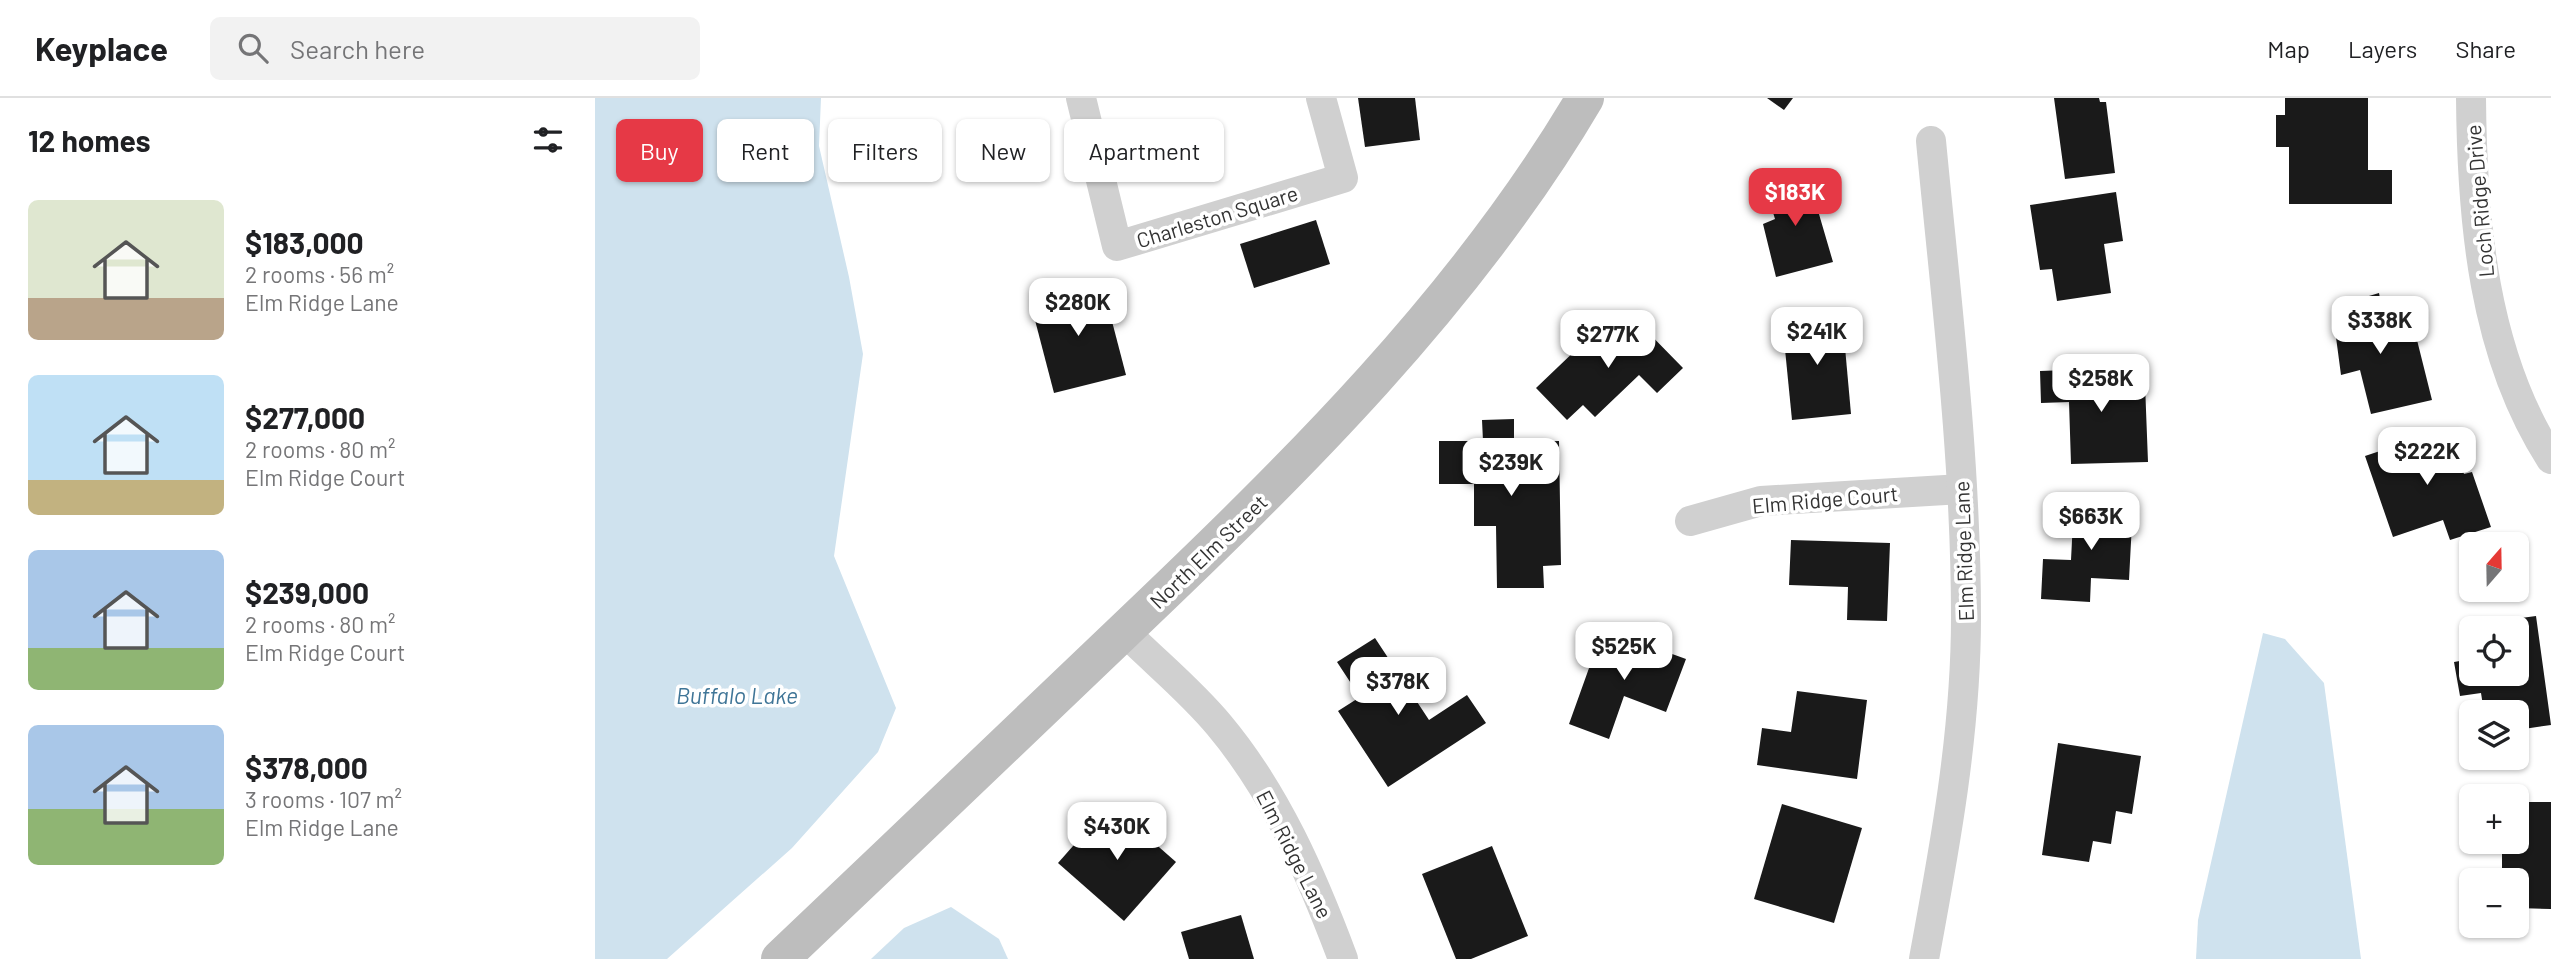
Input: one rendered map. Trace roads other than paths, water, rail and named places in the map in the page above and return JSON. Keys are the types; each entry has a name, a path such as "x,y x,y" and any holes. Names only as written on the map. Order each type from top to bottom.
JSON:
{"main road":[{"name":"North Elm Street","path":"780,959 1258,504 1433,315 1557,147 1585,98"}],"street":[{"name":"Charleston Square","path":"1081,98 1117,246 1343,178 1321,98"},
{"name":"Loch Ridge Drive","path":"2471,98 2480,257 2501,348 2533,431 2551,459"},
{"name":"Elm Ridge Lane","path":"1924,959 1955,792 1966,620 1962,489 1931,141"},
{"name":"Elm Ridge Court","path":"1690,521 1761,501 1962,489"},
{"name":"Elm Ridge Lane","path":"1124,631 1219,724 1277,809 1319,895 1343,959"}],"water":[{"name":"Buffalo Lake","path":"595,98 821,98 819,146 849,277 863,354 834,556 896,708 878,752 792,848 667,959 595,959"},
{"path":"2263,633 2285,639 2324,683 2361,959 2196,959 2198,920"},
{"path":"951,907 999,939 1008,959 871,959 904,928"}]}
